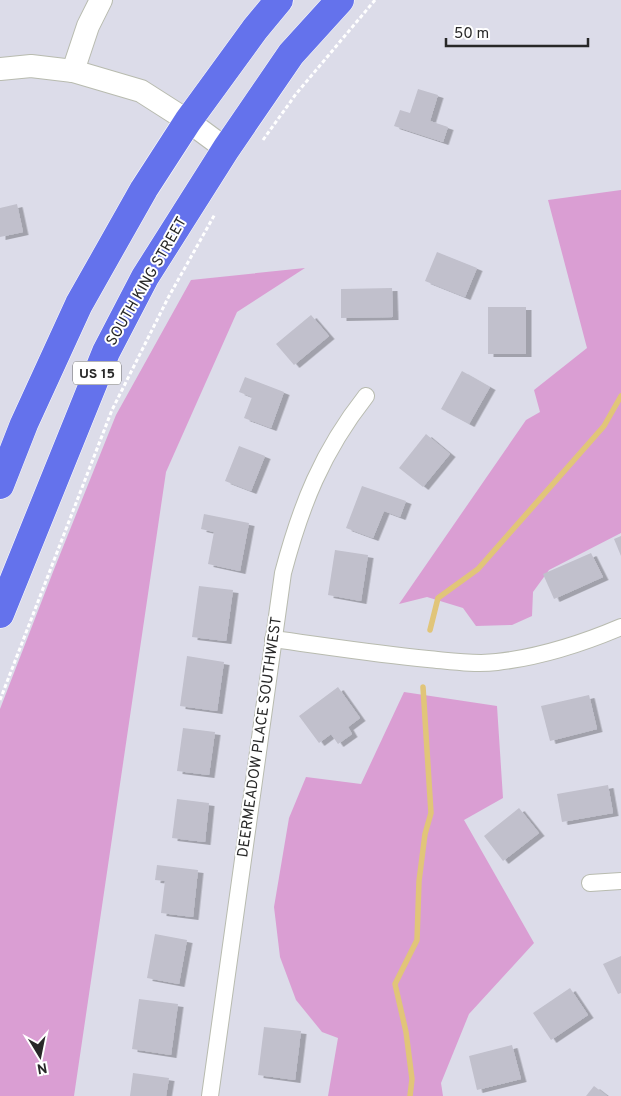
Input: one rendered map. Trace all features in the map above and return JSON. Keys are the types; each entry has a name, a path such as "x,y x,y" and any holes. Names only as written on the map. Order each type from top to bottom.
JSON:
{"highway":[{"name":"US 15","path":"0,485 24,424 79,304 144,189 188,121 279,0"},
{"name":"US 15","path":"226,149 291,54 340,0"},
{"name":"SOUTH KING STREET","path":"0,614 106,352 145,277 226,149"}],"street":[{"path":"74,71 88,26 101,0"},
{"path":"0,69 31,66 74,71 141,91 188,121 226,149"},
{"name":"DEERMEADOW PLACE SOUTHWEST","path":"210,1096 283,573 294,528 310,488 329,449 353,411 366,396"},
{"path":"273,639 385,655 451,661 494,662 538,655 586,642 621,627"},
{"path":"590,883 621,882"}],"path":[{"path":"257,148 296,94 376,0"},
{"path":"0,700 112,410 168,298 215,212"}],"shaded area":[{"path":"621,190 621,533 549,570 533,592 532,616 512,625 476,626 463,608 427,597 399,604 526,420 540,412 534,390 587,348 548,200"},
{"path":"305,268 237,312 166,472 74,1096 0,1096 0,709 116,415 191,280"},
{"path":"404,692 497,706 503,798 464,820 534,943 469,1014 441,1083 443,1096 328,1096 338,1038 322,1032 296,1000 280,957 274,907 289,818 306,777 361,784"}],"building":[{"path":"418,89 438,95 430,121 448,127 443,142 394,126 400,110 410,113"},
{"path":"17,204 23,232 0,237 0,208"},
{"path":"437,252 477,268 465,297 425,281"},
{"path":"392,288 393,317 341,318 341,289"},
{"path":"488,307 526,307 526,354 488,354"},
{"path":"311,315 329,336 294,365 276,344"},
{"path":"462,371 490,387 469,424 441,409"},
{"path":"245,377 284,392 271,428 244,418 252,397 239,392"},
{"path":"426,434 450,454 423,487 399,468"},
{"path":"239,446 265,456 251,491 225,481"},
{"path":"362,486 406,501 400,517 384,511 373,538 346,528"},
{"path":"204,514 249,523 240,571 208,564 214,532 201,529"},
{"path":"621,536 621,556 614,539"},
{"path":"335,550 368,555 361,601 328,595"},
{"path":"591,553 603,577 554,599 543,574"},
{"path":"199,586 233,590 226,641 192,637"},
{"path":"187,656 224,662 217,711 180,706"},
{"path":"338,687 360,718 348,727 352,734 338,744 331,734 319,743 299,716"},
{"path":"589,695 597,729 550,741 541,706"},
{"path":"183,728 215,732 209,775 177,771"},
{"path":"608,785 613,813 562,822 557,794"},
{"path":"177,799 209,803 205,842 172,838"},
{"path":"519,808 539,833 503,861 484,836"},
{"path":"157,865 198,870 193,917 161,913 165,881 155,880"},
{"path":"155,934 187,940 179,984 147,978"},
{"path":"621,956 621,993 618,994 603,964"},
{"path":"570,988 588,1015 551,1040 533,1013"},
{"path":"139,999 178,1004 171,1055 132,1049"},
{"path":"264,1027 301,1031 295,1080 258,1075"},
{"path":"512,1045 521,1079 477,1090 469,1056"},
{"path":"133,1073 169,1078 166,1096 130,1096"},
{"path":"594,1086 607,1096 586,1096"}],"waterway":[{"path":"430,630 438,598 478,569 604,426 621,396"},
{"path":"410,1096 412,1079 406,1032 395,984 417,940 419,881 425,834 431,813 423,687"}]}
